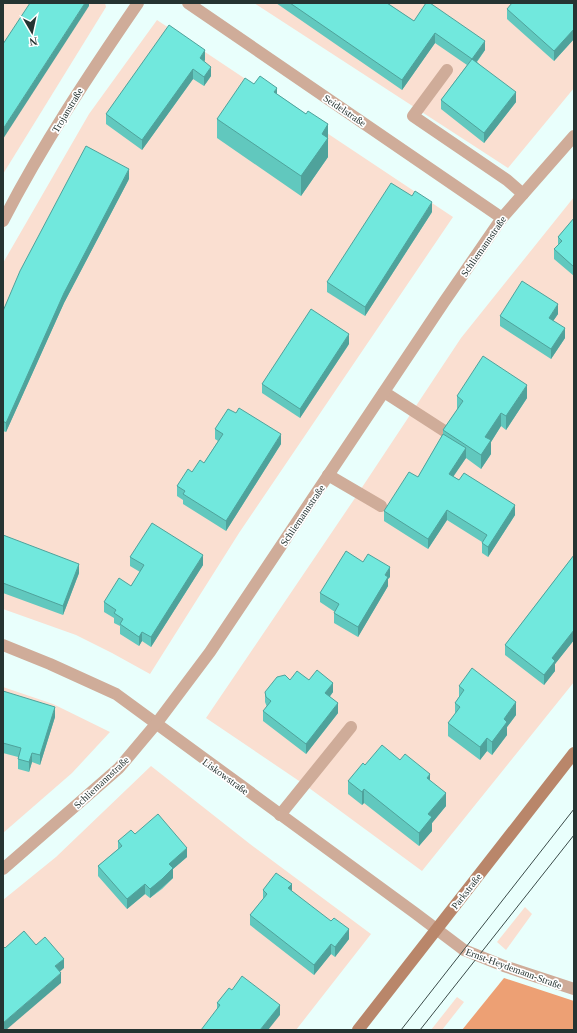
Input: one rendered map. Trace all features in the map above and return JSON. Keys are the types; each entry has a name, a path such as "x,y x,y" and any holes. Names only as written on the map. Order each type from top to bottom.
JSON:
{"main road":[{"name":"Parkstraße","path":"358,1030 574,753"}],"street":[{"name":"Trojanstraße","path":"3,221 18,192 86,78 138,3"},
{"name":"Seidelstraße","path":"188,3 502,218"},
{"path":"447,70 413,116 507,180 523,194"},
{"name":"Schliemannstraße","path":"3,870 119,768 156,724 210,652 502,218 574,136"},
{"path":"384,392 446,432"},
{"path":"328,475 381,506"},
{"name":"Liskowstraße","path":"3,645 50,664 116,694 436,929"},
{"path":"280,815 351,727"},
{"name":"Ernst-Heydemann-Straße","path":"436,929 464,950 504,966 574,989"}],"shaded area":[{"path":"3,3 105,3 106,7 3,174"},
{"path":"254,3 574,3 574,88 508,168"},
{"path":"157,20 453,217 239,533 150,674 76,635 3,609 3,263 89,114"},
{"path":"574,197 574,682 422,871 305,785 206,718 461,338"},
{"path":"3,687 53,704 110,732 72,773 3,833"},
{"path":"151,766 250,844 371,934 296,1030 3,1030 3,900 56,857"},
{"path":"525,907 532,914 506,950 497,942"},
{"path":"504,978 574,1001 574,1030 462,1030"},
{"path":"457,997 464,1002 442,1030 431,1030"}],"building":[{"path":"30,3 85,3 3,129 3,44"},
{"path":"290,3 387,3 414,21 426,3 430,3 485,41 472,59 435,33 402,80"},
{"path":"512,3 574,3 574,29 554,51 507,9"},
{"path":"169,25 205,50 200,58 211,67 204,77 193,69 142,140 106,114"},
{"path":"472,59 516,92 484,133 441,100"},
{"path":"260,76 277,88 274,92 306,114 308,111 328,124 322,134 328,138 301,176 217,119 245,78 254,84"},
{"path":"86,146 129,169 64,293 6,423 3,421 3,311 20,271"},
{"path":"391,183 412,196 415,191 432,202 365,307 327,282"},
{"path":"574,218 574,267 554,249 562,241 558,237"},
{"path":"522,281 558,304 549,318 565,328 551,349 500,316"},
{"path":"311,309 349,334 300,409 262,384"},
{"path":"483,356 527,385 506,416 501,413 485,437 491,440 481,455 443,430 463,401 457,396"},
{"path":"239,408 281,434 226,521 183,494 185,491 177,486 188,469 192,472 200,460 204,463 223,434 215,429 228,409 236,413"},
{"path":"443,434 466,448 449,474 459,480 464,473 515,505 488,547 482,543 487,535 447,510 428,539 384,511 409,472 418,477"},
{"path":"152,523 203,555 151,637 142,632 139,637 120,624 123,619 114,613 116,610 104,602 119,578 131,586 144,565 130,557"},
{"path":"3,535 79,564 63,606 3,583"},
{"path":"346,551 363,562 368,554 390,567 385,575 388,577 358,627 334,613 339,604 320,593"},
{"path":"574,555 574,630 552,658 555,661 544,675 505,645"},
{"path":"472,668 516,702 504,719 507,722 492,742 487,738 480,747 448,723 460,707 455,703 464,690 459,686"},
{"path":"317,670 333,683 325,693 338,703 306,744 263,711 271,701 266,697 265,692 277,677 285,675 290,680 297,671 309,680"},
{"path":"3,691 55,707 40,755 32,753 29,762 18,759 21,748 3,743"},
{"path":"382,745 400,760 405,754 430,774 427,778 446,793 428,814 432,817 419,833 364,789 362,792 348,781 363,763 365,765"},
{"path":"158,814 187,848 169,864 173,868 162,879 150,889 145,884 127,899 98,866 122,846 118,841 131,830 135,834"},
{"path":"276,873 292,884 288,888 331,921 334,918 349,929 335,947 331,944 314,965 250,915 267,894 263,890"},
{"path":"24,931 36,945 45,937 64,959 55,966 61,973 3,1023 3,946 5,948"},
{"path":"242,976 280,1005 260,1030 201,1030 220,1005 217,1003 229,988 232,990"}],"tram line":[{"path":"401,1030 574,809"},
{"path":"420,1030 574,835"}]}
